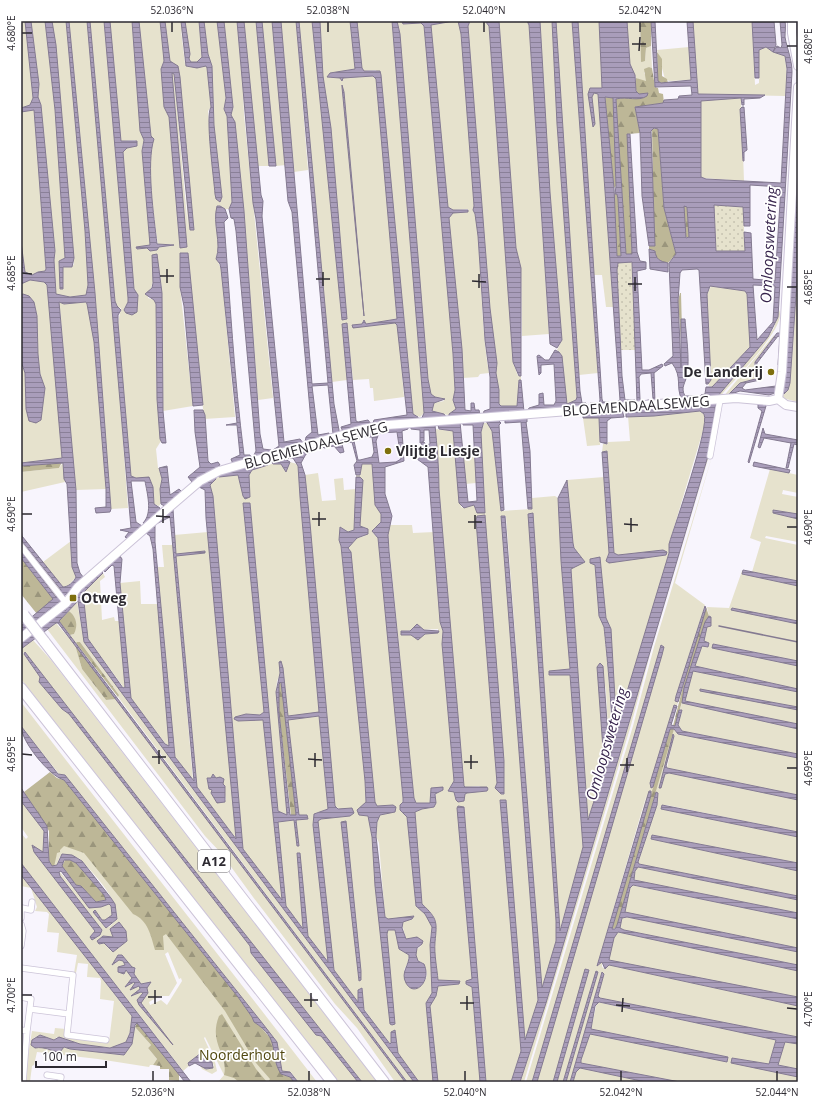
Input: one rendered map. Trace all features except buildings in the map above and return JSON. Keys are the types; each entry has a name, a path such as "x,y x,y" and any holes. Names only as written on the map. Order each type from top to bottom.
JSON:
{"highway":[{"name":"A12","path":"23,613 384,1082"},
{"path":"21,688 332,1082"}],"street":[{"path":"792,21 792,33 798,66"},
{"path":"797,89 783,309 782,372 778,399 786,404 798,408"},
{"name":"BLOEMENDAALSEWEG","path":"21,638 63,606 78,586 200,481 219,471 375,427 716,400 778,399"},
{"path":"710,456 716,400"},
{"path":"21,546 63,606"},
{"path":"21,918 22,908 31,910 32,902"},
{"path":"21,924 23,931 21,946"},
{"path":"21,968 73,975 67,1035 106,1040"},
{"path":"21,997 31,998 30,1009 24,1031 22,1082"},
{"path":"30,1009 69,1014"},
{"path":"47,1075 61,1077 60,1082"}],"shaded area":[{"name":"Vlijtig Liesje","path":"397,432 401,460 397,462 379,463 376,441 379,433"}],"green space":[{"path":"21,21 25,21 33,98 30,105 21,108"},
{"path":"31,21 45,21 55,110 65,258 59,261 60,289 63,289 63,266 72,267 74,264 52,21 66,21 85,231 88,285 86,295 70,297 56,295 54,260 55,251 41,105 38,97 39,84"},
{"path":"69,21 87,21 115,334 128,508 111,509 95,293"},
{"path":"90,21 104,21 128,298 128,302 124,310 137,309 138,296 134,289 123,149 137,144 135,140 121,141 110,21 132,21 140,130 144,140 142,147 150,245 137,247 137,249 148,248 150,251 159,247 172,246 171,244 158,244 156,233 151,175 154,139 151,136 139,21 160,21 164,61 162,65 169,117 180,248 178,149 172,73 174,73 188,229 180,77 170,61 165,21 199,21 202,57 197,62 191,62 189,58 181,30 185,64 188,67 206,65 207,68 211,107 208,111 209,121 221,201 214,125 212,66 208,54 204,21 217,21 226,98 224,109 227,116 232,202 229,209 223,209 216,216 219,249 216,257 221,269 235,417 204,419 188,253 180,253 180,287 193,406 163,411 162,293 160,273 154,278 148,298 154,300 156,304 157,399 161,441 156,449 158,468 162,479 160,490 161,503 159,506 154,504 153,487 149,478 136,478 131,476 118,323 121,308 117,307 115,301"},
{"path":"224,21 237,21 244,115 273,398 258,400 244,211 235,122 231,115 233,107"},
{"path":"244,21 256,21 269,166 258,166"},
{"path":"262,21 272,21 286,165 276,166"},
{"path":"281,21 296,21 308,170 294,172"},
{"path":"299,21 312,21 342,320 347,319 331,128 323,76 320,21 350,21 355,69 330,73 330,78 340,78 342,81 343,78 373,76 376,79 397,319 366,324 363,320 362,324 352,325 353,328 395,323 398,325 404,397 374,401 373,388 370,388 369,379 353,380 347,324 342,324 347,380 332,382","holes":["342,85 344,92 364,316"]},
{"path":"357,21 392,21 424,413 420,417 413,414 382,85 376,70 364,71 362,68"},
{"path":"397,21 402,21 403,24 421,23 424,26 453,354 455,390 453,400 456,410 448,415 432,411 434,403 444,401 442,398 435,397 431,394 428,379 400,34"},
{"path":"458,21 461,34 474,206 473,210 478,231 484,328 489,373 480,374 478,377 463,378 449,218 453,213 468,212 468,209 453,210 448,207 431,25"},
{"path":"470,21 485,21 489,26 513,362 518,376 521,376 521,380 519,381 517,406 500,406 499,404 499,390 496,373 497,363 490,308 468,26"},
{"path":"499,21 527,21 529,25 549,334 522,336 521,268 516,248"},
{"path":"540,21 552,21 557,124 577,397 576,400 568,404 565,399 564,392 563,360 561,354 557,350 562,340 550,192"},
{"path":"556,21 572,21 598,373 579,375"},
{"path":"578,21 599,21 603,85 602,88 590,88 595,124 592,97 593,93 598,94 613,307 606,307 602,275 594,275"},
{"path":"627,21 640,21 640,41 645,61 646,48 651,46 652,68 649,67 644,73 646,76 646,81 644,82 636,78 630,64"},
{"path":"640,21 651,21 651,46 646,48 645,61 641,62"},
{"path":"693,21 752,21 755,85 759,83 759,50 766,47 773,52 785,56 787,76 785,96 698,94"},
{"path":"689,47 691,80 669,81 665,79 657,50"},
{"path":"657,52 662,59 662,76 667,79 668,83 661,83 658,81"},
{"path":"649,67 652,68 655,87 658,88 659,93 663,94 664,103 635,107 640,133 628,134 632,254 626,254 616,99 626,97 634,99 648,93 639,95 635,83 636,78 646,81 644,69"},
{"path":"605,97 613,98 616,186 614,188"},
{"path":"741,98 744,181 703,178 701,177 701,100"},
{"path":"34,110 46,269 45,271 32,275 25,272 21,242 21,112"},
{"path":"652,128 658,129 664,208 676,254 668,263 658,260 655,251 649,249 649,246 654,245"},
{"path":"613,194 617,194 618,199 621,256 617,256"},
{"path":"714,205 743,207 745,251 716,251"},
{"path":"683,206 687,206 689,237 685,237"},
{"path":"632,262 636,350 621,350 617,270 618,263"},
{"path":"798,266 798,402 786,399 794,405 783,399 782,388 786,392 790,383"},
{"path":"30,280 45,282 47,285 63,458 21,463 21,361 25,373 26,409 42,408 45,389 40,374 37,316 34,302 29,296 21,295 21,284"},
{"path":"711,286 745,291 747,294 750,347 712,387 708,384 711,380 707,294"},
{"path":"681,293 683,367 678,301"},
{"path":"58,302 64,304 86,302 88,304 94,342 106,489 76,490 60,310"},
{"path":"779,310 780,318 776,328 768,340 720,398 717,397 768,337 774,328"},
{"path":"774,335 773,341 755,363 754,366 759,378 741,383 728,395 723,397"},
{"path":"718,401 711,449 652,647 631,725 524,1082 520,1082 546,1003 697,495 710,450 716,402"},
{"path":"700,411 706,416 705,424 669,544 669,553 619,718 616,717 609,624 606,619 600,557 590,559 595,565 599,616 604,627 611,727 614,746 611,753 609,751 606,691 601,664 604,756 606,763 588,820 571,568 585,562 574,548 567,480 604,477 609,553 607,557 609,563 666,555 663,550 618,555 614,553 607,451 602,452 603,444 607,444 608,442 630,441 628,416 654,416"},
{"path":"583,418 599,418 600,445 587,446"},
{"path":"484,423 487,423 492,431 501,511 532,509 532,498 555,496 558,498 561,561 570,669 549,671 549,675 570,675 583,847 559,933 533,514 529,514 556,921 556,941 542,990 506,516 501,516 538,1000 525,1041 506,800 500,800 521,1051 511,1082 486,1082 464,807 459,836 472,979 466,983 472,986 480,1082 438,1082 430,1006 436,996 437,986 459,984 459,981 438,980 435,952 436,926 434,918 422,904 415,812 430,808 436,803 436,792 443,790 443,787 431,788 430,803 416,803 414,798 388,535 389,525 412,525 413,533 434,532 440,622 443,631 442,644 454,781 448,790 454,792 456,800 467,793 487,791 479,786 464,786 435,429 453,431 461,507 464,508 474,505 477,513 485,513 481,432","holes":["478,516 485,516 504,761 504,794 501,794 495,788 497,783 478,546","438,629 438,633 401,635 401,631"]},
{"path":"713,453 675,583 705,605 676,696 675,701 678,702 677,706 674,705 650,786 674,729 678,734 798,758 798,795 667,768 674,735 661,788 665,774 669,773 798,800 798,832 666,805 661,806 661,809 798,837 798,863 652,835 651,839 798,871 798,896 639,864 638,863 657,805 658,793 656,792 615,928 613,929 647,793 597,966 602,962 602,967 605,969 609,965 798,1006 798,1037 600,998 598,996 604,974 602,972 570,1082 566,1082 598,972 596,971 563,1082 557,1082 589,970 586,969 553,1082 537,1082 664,647 532,1082 526,1082 633,726 654,647"},
{"path":"463,454 475,454 476,483 465,484"},
{"path":"62,462 59,468 21,472 21,466"},
{"path":"290,462 297,464 298,466 319,713 288,716 283,668 277,681 276,692 287,815 278,811 250,503 243,503 264,712 260,715 246,714 235,717 234,719 263,720 282,898 280,900 243,849 213,496 210,485 218,477 238,475 241,488 250,497 249,475 252,470 275,463 281,464 286,472"},
{"path":"63,463 65,482 21,492 21,472 59,468"},
{"path":"362,464 372,464 375,505 381,514 381,522 373,533 378,538 403,798 402,804 407,817 416,906 425,914 432,927 430,938 432,993 426,1003 433,1082 419,1082 398,1053 395,1031 390,1044 364,1009 362,988 358,990 358,1002 334,970 319,840 318,821 321,819 350,816 335,806 305,475 318,473 322,501 336,500 334,479 343,478 344,490 356,489 354,530 348,532 340,527 339,540 341,546 365,781 366,802 362,815 368,816 372,837 395,1024 386,934 388,930 395,930 399,949 409,955 408,962 404,970 416,988 423,984 427,975 424,964 416,959 416,950 421,946 417,937 406,939 402,924 403,921 412,919 388,919 385,917 379,843 376,836 378,816 388,813 389,805 377,806 375,803 351,552 348,547 357,538 365,536 366,528 360,526 360,477 356,477 356,475 360,475","holes":["346,821 361,971 361,980"]},
{"path":"770,469 798,475 798,493 783,490 782,494 798,497 798,514 775,510 773,513 798,519 798,542 766,536 765,538 798,545 798,581 752,572 761,542 750,538"},
{"path":"208,532 237,840 197,787 176,556 205,553 205,551 176,554 174,535","holes":["207,778 222,779 226,800 217,802 208,785"]},
{"path":"21,540 61,590 56,597 21,551"},
{"path":"71,541 72,567 76,577 68,586 63,587 43,562"},
{"path":"162,545 173,545 193,781 175,757 157,567 164,567"},
{"path":"21,558 53,599 37,614 21,594"},
{"path":"742,571 742,574 798,586 798,621 731,609 798,624 798,661 714,644 712,648 798,666 798,689 695,666 702,646 708,647 704,641 707,627 711,626 711,617 709,616 707,607 729,608"},
{"path":"103,573 105,577 100,581 102,620 114,617 115,621 120,621 124,688 88,639 83,593"},
{"path":"140,581 141,604 159,604 170,744 168,747 131,698 130,693 120,583"},
{"path":"77,601 84,642 414,1082 407,1082 118,697 119,695 80,642 76,643 70,635 74,634 76,624 74,616 69,611"},
{"path":"706,607 709,616 705,622 675,726 673,726 691,655"},
{"path":"69,611 74,616 76,625 74,634 70,635 59,621"},
{"path":"56,623 75,645 82,669 106,700 117,699 405,1082 395,1082 357,1028 335,1004 221,853 205,836 47,629"},
{"path":"33,640 51,660 377,1082 362,1082 176,847 25,652 23,653 40,677 39,682 62,709 69,714 250,946 251,953 316,1034 321,1036 358,1082 339,1082 21,679 21,649"},
{"path":"80,642 119,695 118,697 76,643"},
{"path":"75,645 117,699 106,700 82,669"},
{"path":"693,671 798,692 798,707 700,689 798,710 798,724 685,701"},
{"path":"282,682 296,815 291,815 279,712 279,684"},
{"path":"21,702 317,1082 298,1082 291,1072 294,1082 218,1082 224,1075 205,1037 204,1038 215,1062 217,1071 212,1074 202,1069 198,1063 206,1069 212,1068 214,1065 201,1053 188,1063 189,1066 183,1071 21,863 21,833 26,839 28,837 21,827 21,801 44,831 43,852 34,852 95,931 90,937 100,935 102,930 60,876 59,871 91,908 109,904 111,906 112,915 107,920 102,920 95,910 94,913 105,927 109,927 117,919 117,911 110,895 80,859 73,856 60,856 57,865 54,867 49,774 279,1061 277,1042 65,775 59,774 21,726","holes":["119,922 126,932 127,939 119,948 111,951 104,943 99,944 98,940 104,936 113,937 113,926","168,952 179,979 181,978 182,981 167,1005 161,1000 150,1005 149,1002 159,996 169,996 177,983 165,954","122,955 132,968 136,969 134,974 141,984 150,982 147,988 148,993 140,1003 173,1045 139,1005 143,993 141,992 133,995 140,989 138,986 130,989 135,983 134,982 126,986 132,978 126,970 123,961 119,960 113,964"]},
{"path":"682,703 798,729 798,754 682,731 678,725 682,712 680,709"},
{"path":"319,716 328,809 314,814 313,825 328,962 308,936 305,909 302,929 286,906 278,822 294,820 297,846 299,846 296,820 308,819 299,815 288,720"},
{"path":"670,729 674,729 617,925 612,929"},
{"name":"Noorderhout","path":"50,772 57,778 64,780 238,997 254,1022 259,1025 272,1040 276,1064 283,1075 290,1077 294,1082 268,1082 270,1079 256,1063 225,1011 166,934 163,936 164,950 155,950 145,924 133,914 84,853 64,846 60,852 57,853 54,867 52,866 49,861 49,831 24,792"},
{"path":"65,860 70,860 76,863 104,895 106,900 96,902 80,886 76,885 62,866"},
{"path":"637,867 798,900 798,913 639,882 633,878"},
{"path":"21,875 132,1016 130,1032 126,1042 110,1048 80,1044 57,1037 54,1040 44,1036 35,1037 31,1043 35,1047 45,1047 57,1052 64,1047 124,1055 132,1044 135,1027 151,1045 148,1048 157,1059 153,1065 150,1065 149,1067 37,1052 34,1065 32,1066 30,1082 26,1082 25,1073 32,1031 54,1034 55,1028 66,1029 66,1036 109,1042 114,1001 100,999 100,978 87,977 88,964 78,963 76,973 74,973 77,955 57,952 59,933 47,932 49,914 47,912 35,911 37,907 31,888 21,886"},
{"path":"631,885 798,919 798,948 628,914 625,911"},
{"path":"627,917 798,952 798,965 624,930 620,928 622,918"},
{"path":"618,932 798,971 798,997 610,961 609,954 611,946 614,937"},
{"path":"597,1002 776,1040 769,1064 733,1058 732,1063 798,1077 798,1082 680,1082 581,1063 590,1034 727,1061 728,1057 591,1029"},
{"path":"222,1014 256,1069 267,1082 239,1082 234,1078 224,1075 224,1061 216,1034 216,1026 219,1016"},
{"path":"137,1023 179,1074 179,1081 169,1080 169,1069 160,1069 160,1066 153,1065 157,1059 148,1048 151,1045 135,1027"},
{"path":"785,1042 798,1044 798,1069 778,1065"},
{"path":"580,1068 646,1082 573,1082 576,1072"}],"water":[{"path":"25,21 31,21 39,84 38,97 41,105 55,251 54,260 56,294 70,297 86,295 88,285 85,231 66,21 69,21 95,293 111,509 110,512 96,513 95,508 106,507 106,489 94,342 87,304 86,302 64,304 59,302 76,490 77,563 80,573 84,578 63,597 60,593 61,590 21,540 21,528 22,536 63,587 74,581 76,577 72,567 67,484 64,479 63,463 21,466 21,463 62,458 47,285 44,282 30,280 21,284 21,242 25,272 32,275 45,271 46,269 34,110 21,112 21,108 30,105 33,98"},
{"path":"45,21 52,21 56,45 74,258 72,267 63,267 63,289 60,289 59,261 65,258 55,110"},
{"path":"87,21 90,21 115,301 121,310 118,315 118,323 131,476 136,478 149,477 153,487 154,504 160,508 160,512 144,524 143,523 148,514 149,508 145,481 131,481 136,522 142,526 128,539 125,537 129,532 120,530 131,528"},
{"path":"104,21 110,21 121,141 137,141 137,146 127,148 123,152 134,289 138,295 137,312 132,315 126,313 124,310 128,302 128,298"},
{"path":"132,21 139,21 151,136 154,139 151,176 157,244 174,245 159,247 157,250 150,251 147,248 137,249 136,247 150,245 142,151 144,140 140,131"},
{"path":"160,21 165,21 170,61 178,66 180,77 194,230 190,230 174,74 172,73 187,247 180,248 169,117 164,107 161,69 164,61"},
{"path":"181,21 185,21 190,54 189,59 191,62 197,62 202,57 199,21 204,21 208,54 212,66 214,125 222,197 220,202 216,199 215,194 209,135 209,113 211,107 207,68 206,66 197,68 186,66"},
{"path":"217,21 224,21 233,107 231,115 235,122 244,211 260,434 263,449 271,450 271,452 253,457 256,451 236,231 234,219 231,218 229,209 232,202 227,116 224,109 226,98"},
{"path":"237,21 244,21 261,195 263,201 262,216 284,442 300,439 303,443 273,452 273,450 279,446 256,219 253,203"},
{"path":"256,21 262,21 276,166 269,166"},
{"path":"272,21 281,21 312,384 328,383 296,21 299,21 334,404 339,430 339,433 333,434 328,385 312,386 318,435 329,433 329,435 305,442 306,437 312,432 292,212 288,201"},
{"path":"312,21 320,21 323,76 331,128 347,319 342,320"},
{"path":"350,21 357,21 362,68 364,71 380,71 381,75 413,414 418,417 418,420 373,423 374,420 407,415 397,325 395,323 353,328 352,325 362,324 364,320 366,324 397,319 376,79 373,76 343,78 342,81 340,78 327,77 330,73 355,69"},
{"path":"392,21 397,21 400,34 428,379 431,394 435,397 445,399 434,403 432,411 444,414 446,417 421,420 424,413"},
{"path":"454,21 431,25 448,207 453,210 468,210 468,212 453,213 449,218 462,349 465,410 471,411 471,403 474,403 475,410 479,410 480,415 449,417 449,414 456,409 453,400 455,390 453,354 424,26 421,23 403,24 402,22"},
{"path":"458,21 470,21 468,26 490,308 497,363 496,373 499,390 499,404 501,406 517,406 519,380 521,380 524,412 483,414 484,411 490,409 490,377 485,340 478,236 475,214 473,210 474,206 461,34"},
{"path":"485,21 499,21 516,248 521,268 521,376 519,376 513,362 489,26"},
{"path":"527,21 540,21 550,192 562,340 557,348 550,344 529,25"},
{"path":"552,21 556,21 580,391 582,403 586,403 587,406 527,412 529,408 539,405 539,394 543,393 544,405 554,405 556,401 554,364 541,365 541,373 539,375 537,356 539,355 545,360 549,360 555,350 562,356 567,404 576,400 577,397 557,124"},
{"path":"572,21 578,21 602,399 603,402 609,402 610,404 590,406 590,403 599,403 600,400"},
{"path":"599,21 627,21 630,64 635,75 636,91 639,94 648,93 647,96 640,99 616,99 626,254 632,254 627,134 630,134 637,252 640,261 646,262 646,269 637,271 642,370 649,370 662,364 663,366 654,373 655,403 644,403 644,401 653,399 651,373 641,374 639,377 640,399 642,403 637,402 632,262 618,263 617,270 622,376 625,400 635,400 635,402 613,404 620,400 598,94 594,93 592,97 595,124 593,127 588,94 590,88 602,88","holes":["605,97 613,98 615,194 617,194 618,199 621,256 617,256 614,188"]},
{"path":"651,21 655,21 658,81 661,83 691,80 687,21 693,21 698,94 765,95 760,98 744,99 744,105 742,105 741,98 701,101 701,177 706,179 781,183 787,69 785,56 773,52 777,46 781,48 780,21 785,21 785,37 792,72 778,317 768,337 717,397 701,397 701,395 705,394 706,387 712,387 750,347 747,294 745,291 710,286 707,294 711,380 708,384 706,384 699,270 682,270 680,273 678,301 681,367 681,319 685,319 688,354 688,368 683,390 685,396 699,397 682,400 675,368 672,363 665,366 664,364 673,356 669,263 676,254 664,208 658,129 654,128 651,131 655,246 649,246 642,196 640,133 635,107 663,103 664,100 678,99 679,96 692,95 691,86 655,87","holes":["750,185 781,187 775,281 753,279 751,233 744,232 745,251 716,251 714,205 743,207 744,226 750,226","684,206 687,207 689,237 686,238","753,285 775,286 773,322 757,340"]},
{"path":"752,21 774,21 776,45 773,52 766,47 759,50 759,78 755,78"},
{"path":"342,85 344,92 364,316 342,87"},
{"path":"744,107 747,150 744,152 744,161 740,109"},
{"path":"798,130 798,266 790,383 788,390 784,394 782,388"},
{"path":"217,206 225,209 228,218 224,222 232,338 244,455 250,455 251,458 233,464 231,459 240,455 237,425 226,425 237,423 221,269 220,264 216,259 218,253 216,219"},
{"path":"649,249 655,251 658,259 668,263 668,272 650,269"},
{"path":"180,253 188,253 203,405 193,406 184,306 180,287"},
{"path":"157,254 162,293 163,411 166,443 162,443 160,439 157,399 156,304 154,300 145,294 152,288 152,255"},
{"path":"23,294 29,296 34,302 37,316 40,374 45,388 41,420 36,423 29,421 26,409 25,373 21,361 21,295"},
{"path":"347,323 356,421 368,420 371,424 343,432 341,427 351,424 342,324"},
{"path":"777,333 781,333 780,367 778,365 780,337 778,336 757,363 756,369 760,380 746,383 742,388 745,390 776,386 775,393 769,395 740,391 728,395 740,383 759,378 755,369 755,362"},
{"name":"Omloopswetering","path":"716,402 708,456 546,1003 520,1082 511,1082 521,1051 500,800 506,800 525,1040 538,1000 501,516 505,516 542,988 556,941 556,921 528,514 533,513 560,931 583,847 570,675 549,675 549,671 570,669 561,561 558,498 567,480 574,548 585,562 571,569 588,820 606,763 603,749 597,667 600,663 603,666 609,751 611,752 612,745 610,694 604,627 599,616 595,565 590,563 590,559 600,557 606,618 611,629 616,716 619,718 669,553 669,544 697,456 704,422 704,414 700,411 654,416 626,417 626,409"},
{"path":"758,403 765,404 766,406 749,463 748,462 762,411 758,408"},
{"path":"194,410 203,410 205,415 208,461 211,464 218,462 220,465 192,482 188,477 200,467 195,432"},
{"path":"622,410 624,417 611,418 607,421 607,444 600,442 599,418 583,418 583,413"},
{"path":"527,417 526,422 530,451 532,509 528,509 521,422 505,423 505,420 508,418"},
{"path":"497,419 501,423 499,425 504,510 501,511 492,431 486,421"},
{"path":"484,421 481,432 485,513 477,513 474,505 464,508 459,503 453,431 439,429 438,425 460,422 468,502 477,501 473,425 463,425 463,422"},
{"path":"435,425 464,786 487,787 488,789 487,791 467,793 465,794 464,801 458,802 454,792 448,791 454,781 442,644 443,631 440,622 428,467 417,459 429,454 429,451 423,448 421,443 424,442 426,445 430,444 429,430 424,430 424,441 420,443 420,430 411,429 411,427"},
{"path":"408,427 408,429 402,431 404,461 385,467 385,494 392,516 388,535 389,551 414,798 416,803 430,803 431,788 443,787 443,790 435,794 436,803 434,807 415,812 422,904 434,917 436,925 435,951 438,980 460,981 459,984 438,986 436,996 430,1006 438,1082 433,1082 426,1003 432,993 430,945 432,927 425,914 416,906 407,817 400,810 400,805 403,802 403,798 378,538 372,531 381,522 381,514 375,505 372,464 362,464 360,475 356,475 354,465 357,461 352,442 342,444 344,452 340,453 334,446 324,448 321,445 361,432 362,438 354,441 358,460 372,457 374,452 372,437 366,437 365,432","holes":["397,432 401,459 396,462 379,463 376,441 379,433"]},
{"path":"763,428 765,434 798,440 798,445 794,444 788,468 786,468 791,443 764,438 760,448 758,447"},
{"path":"319,446 317,450 306,454 301,463 305,475 310,523 335,806 338,809 352,808 354,813 350,816 321,819 318,821 334,970 358,1002 358,990 362,988 364,1010 390,1044 391,1032 395,1030 398,1053 419,1082 414,1082 84,642 78,601 59,621 407,1082 405,1082 58,623 21,649 21,643 61,612 58,606 55,605 21,632 21,626 53,599 21,558 21,551 56,597 58,595 61,598 59,602 65,611 79,589 100,570 103,573 83,593 88,639 123,688 125,687 114,566 112,565 105,572 102,568 120,556 122,559 120,583 131,698 165,744 169,746 153,549 150,536 146,533 155,523 155,542 175,757 194,781 170,517 158,523 157,521 173,509 176,554 205,551 205,553 176,556 197,787 236,839 206,518 205,490 199,487 215,476 216,479 210,485 213,496 243,849 282,900 263,720 238,721 234,719 235,717 246,714 260,715 264,712 243,503 250,503 278,811 287,815 276,692 280,673 279,662 281,661 283,668 288,716 319,712 298,466 293,458 285,459 290,462 286,472 281,464 273,464 271,460","holes":["281,682 296,815 290,815 279,712 279,684","319,716 328,809 314,814 313,825 328,962 308,936 300,853 297,853 303,929 286,906 278,822 294,820 297,846 299,846 296,820 308,819 307,815 299,815 288,720"]},
{"path":"607,451 614,553 618,555 663,550 667,552 666,555 609,563 606,561 609,553 602,452"},
{"path":"269,460 268,465 252,470 249,475 250,497 245,499 238,475 219,477 217,475"},
{"path":"754,462 790,470 789,473 753,466"},
{"path":"167,466 170,495 179,489 182,492 166,507 161,504 160,489 162,479 159,468"},
{"path":"356,477 360,477 363,480 360,526 368,529 368,534 357,538 348,548 351,552 375,802 377,806 393,805 396,807 395,812 380,815 377,822 376,836 385,917 388,919 414,916 412,919 403,922 402,928 406,939 417,937 423,941 417,948 416,955 418,961 424,964 426,971 426,977 421,986 413,989 409,987 404,979 404,975 409,955 399,949 395,930 388,930 387,934 395,1024 392,1025 390,1024 375,886 372,837 368,816 359,815 357,810 366,802 365,781 341,546 339,540 340,527 348,532 354,530"},
{"path":"773,510 798,514 798,519 773,513"},
{"path":"485,515 504,761 504,794 501,794 495,788 497,783 476,520 477,516"},
{"path":"743,570 798,581 798,586 742,574"},
{"path":"705,606 706,609 678,702 675,701 676,696"},
{"path":"732,608 798,621 798,624 731,610"},
{"path":"709,616 711,617 711,626 707,627 704,641 709,643 708,647 702,646 695,666 798,689 798,692 693,671 685,701 798,724 798,729 682,703 684,688 705,622"},
{"path":"417,624 424,630 439,631 438,633 425,634 418,640 411,635 401,635 401,631 410,631"},
{"path":"713,644 798,661 798,666 712,648"},
{"path":"661,645 664,647 662,655 551,1035 537,1082 532,1082"},
{"path":"25,652 176,847 362,1082 358,1082 321,1036 316,1035 251,953 250,946 69,714 62,709 39,682 40,677 24,654"},
{"path":"700,689 798,707 798,710 700,691"},
{"path":"674,705 677,706 671,725 675,726 679,710 682,710 678,725 682,731 798,754 798,758 678,734 674,729 670,729 653,787 651,788 650,783"},
{"path":"21,726 58,774 65,775 263,1024 277,1042 282,1071 290,1072 298,1082 294,1082 290,1077 281,1074 275,1060 273,1047 268,1035 254,1022 238,997 64,780 51,772 37,757 26,740"},
{"path":"673,734 674,736 666,766 667,768 798,795 798,800 669,773 665,774 661,788 659,788"},
{"path":"213,774 216,778 220,777 224,779 223,784 225,786 225,802 217,803 211,793 212,790 209,789 207,778 211,778"},
{"path":"21,788 47,826 49,861 52,866 57,865 62,854 72,855 82,861 115,904 117,919 106,928 93,912 95,910 102,920 105,920 112,915 111,906 109,904 101,907 89,908 61,871 59,872 60,876 102,930 100,935 92,940 90,937 95,931 34,852 32,845 43,852 44,831 21,801","holes":["64,860 70,860 76,863 104,895 106,900 96,902 81,886 76,885 62,866"]},
{"path":"649,791 651,791 651,795 612,929 615,929 617,925 656,792 658,793 657,805 638,862 639,864 798,896 798,900 638,867 635,871 634,880 798,913 798,919 633,885 630,888 625,912 798,948 798,952 627,917 622,918 620,928 798,965 798,971 618,932 614,938 609,960 798,997 798,1006 609,965 605,969 602,962 597,966"},
{"path":"662,805 798,832 798,837 661,809"},
{"path":"458,806 464,807 486,1082 480,1082 472,987 466,984 466,981 472,979"},
{"path":"346,821 361,971 361,980 359,981 341,822"},
{"path":"652,835 798,863 798,871 651,839"},
{"path":"21,863 191,1082 185,1082 137,1023 135,1025 132,1044 124,1055 64,1047 60,1052 57,1052 42,1048 35,1048 31,1045 32,1040 40,1035 54,1040 59,1037 80,1044 110,1048 126,1042 130,1033 132,1016 21,875"},
{"path":"119,922 126,931 127,941 113,952 104,943 99,944 97,941 103,936 113,937 110,929"},
{"path":"118,955 122,955 132,967 135,968 134,974 141,984 151,982 147,988 148,993 141,1003 173,1045 139,1005 137,1000 143,993 141,992 131,996 140,989 139,986 130,990 135,983 134,982 125,987 132,978 126,970 124,974 118,972 118,967 125,965 123,961 119,960 112,965"},
{"path":"585,969 589,970 557,1082 553,1082"},
{"path":"596,971 598,972 566,1082 563,1082"},
{"path":"602,972 604,974 598,996 600,998 798,1037 798,1044 785,1042 778,1065 798,1069 798,1077 731,1063 732,1058 769,1064 776,1040 599,1002 595,1006 591,1029 728,1057 727,1062 590,1034 581,1063 680,1082 646,1082 580,1068 576,1072 573,1082 570,1082"},
{"path":"201,1053 212,1062 213,1068 206,1069 195,1063 189,1066 188,1063"}],"waterway":[{"path":"719,626 798,642"}],"place":[{"name":"De Landerij","path":"771,372"},
{"name":"Vlijtig Liesje","path":"388,451"},
{"name":"Otweg","path":"73,598"}]}
